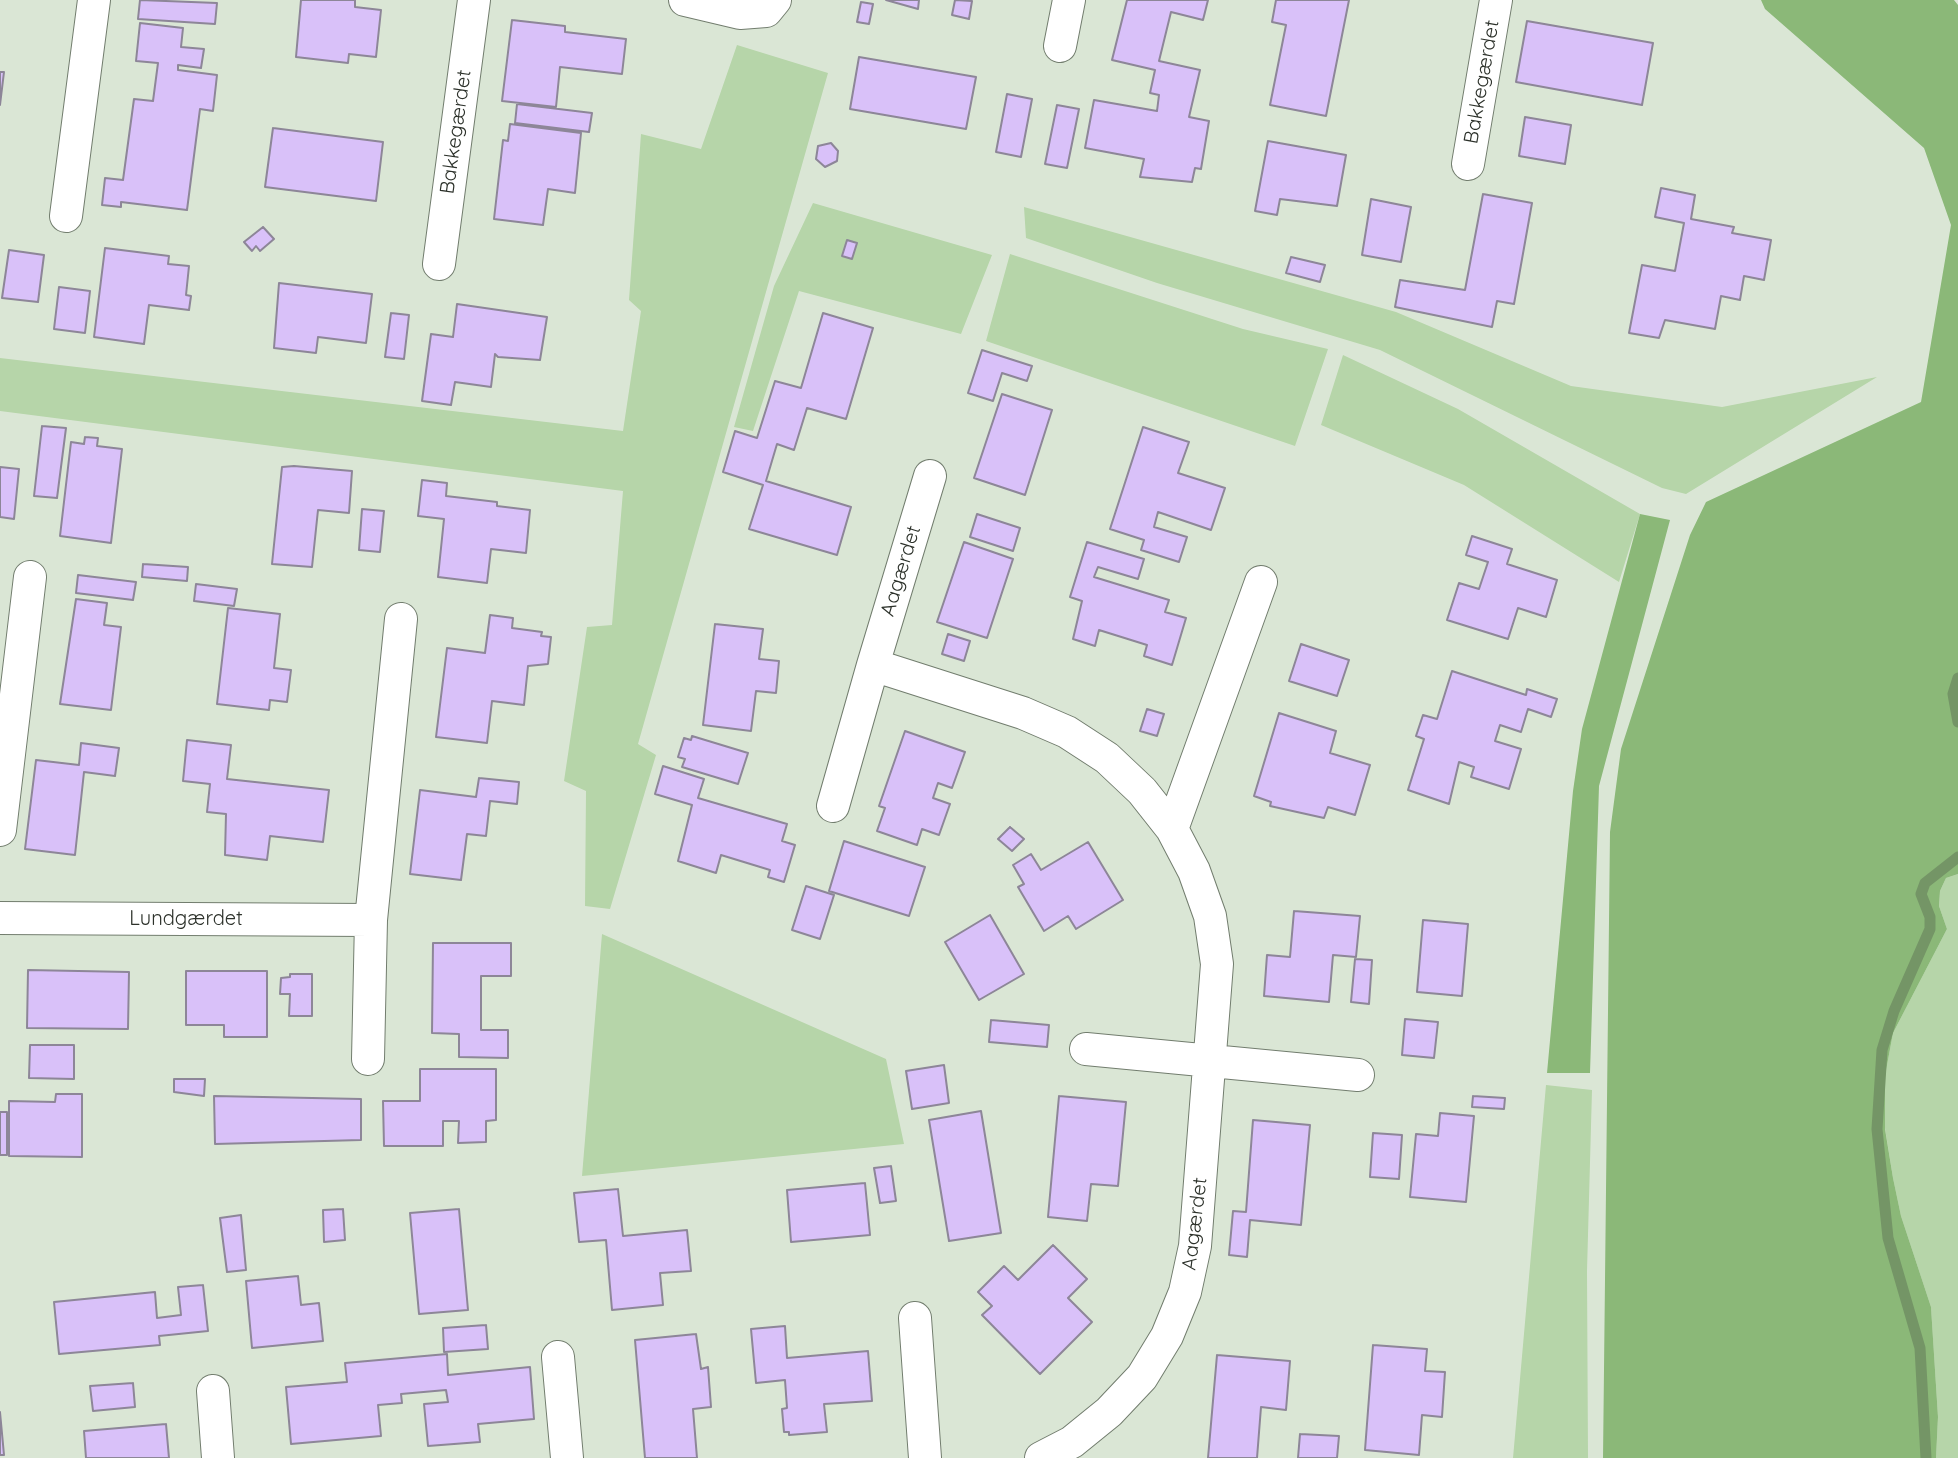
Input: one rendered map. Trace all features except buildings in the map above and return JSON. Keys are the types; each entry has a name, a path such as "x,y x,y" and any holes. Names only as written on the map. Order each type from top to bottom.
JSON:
{"street":[{"path":"66,216 94,0"},
{"name":"Bakkegærdet","path":"439,264 474,0"},
{"path":"685,0 740,13 766,11 775,0"},
{"path":"1060,46 1069,0"},
{"name":"Bakkegærdet","path":"1468,164 1496,0"},
{"name":"Aagærdet","path":"833,806 930,476"},
{"path":"0,830 30,577"},
{"path":"1172,829 1261,582"},
{"path":"368,1059 371,920 401,619"},
{"name":"Aagærdet","path":"873,665 1023,713 1067,732 1107,758 1142,791 1172,829 1194,871 1210,916 1217,964 1211,1061 1195,1246 1185,1292 1167,1336 1142,1377 1078,1450 1041,1458"},
{"name":"Lundgærdet","path":"0,918 371,920"},
{"path":"1086,1049 1358,1075"},
{"path":"915,1318 925,1458"},
{"path":"558,1357 567,1458"},
{"path":"213,1391 218,1458"}],"green space":[{"path":"1761,0 1954,0 1958,5 1958,874 1946,878 1940,891 1939,906 1947,929 1893,1033 1885,1076 1885,1129 1893,1178 1901,1216 1931,1307 1938,1417 1936,1458 1603,1458 1610,832 1621,749 1690,535 1706,502 1921,402 1951,225 1924,148 1765,9"},
{"path":"737,45 828,73 638,744 656,755 610,909 585,906 586,791 564,781 587,627 612,625 623,491 0,411 0,358 623,431 641,311 629,300 641,134 701,149"},
{"path":"813,203 992,255 961,334 799,291 753,431 734,427 774,286"},
{"path":"1024,207 1396,312 1571,386 1722,407 1877,377 1686,494 1662,488 1380,350 1157,283 1026,238"},
{"path":"1010,254 1243,329 1328,349 1295,446 986,341"},
{"path":"1343,355 1458,409 1640,514 1619,582 1464,485 1321,425"},
{"path":"1640,514 1670,520 1599,786 1590,1073 1547,1073 1573,791 1582,729"},
{"path":"1958,874 1958,1458 1936,1458 1938,1417 1931,1307 1901,1216 1893,1178 1885,1128 1885,1076 1893,1033 1947,929 1939,906 1940,891 1946,878"},
{"path":"602,934 886,1059 904,1144 582,1176"},
{"path":"1546,1085 1592,1090 1587,1271 1588,1458 1513,1458"}],"waterway":[{"path":"1958,678 1953,694 1958,722"},
{"path":"1926,1458 1920,1348 1888,1238 1877,1129 1882,1050 1894,1011 1930,929 1930,917 1921,894 1925,883 1958,857"}]}
